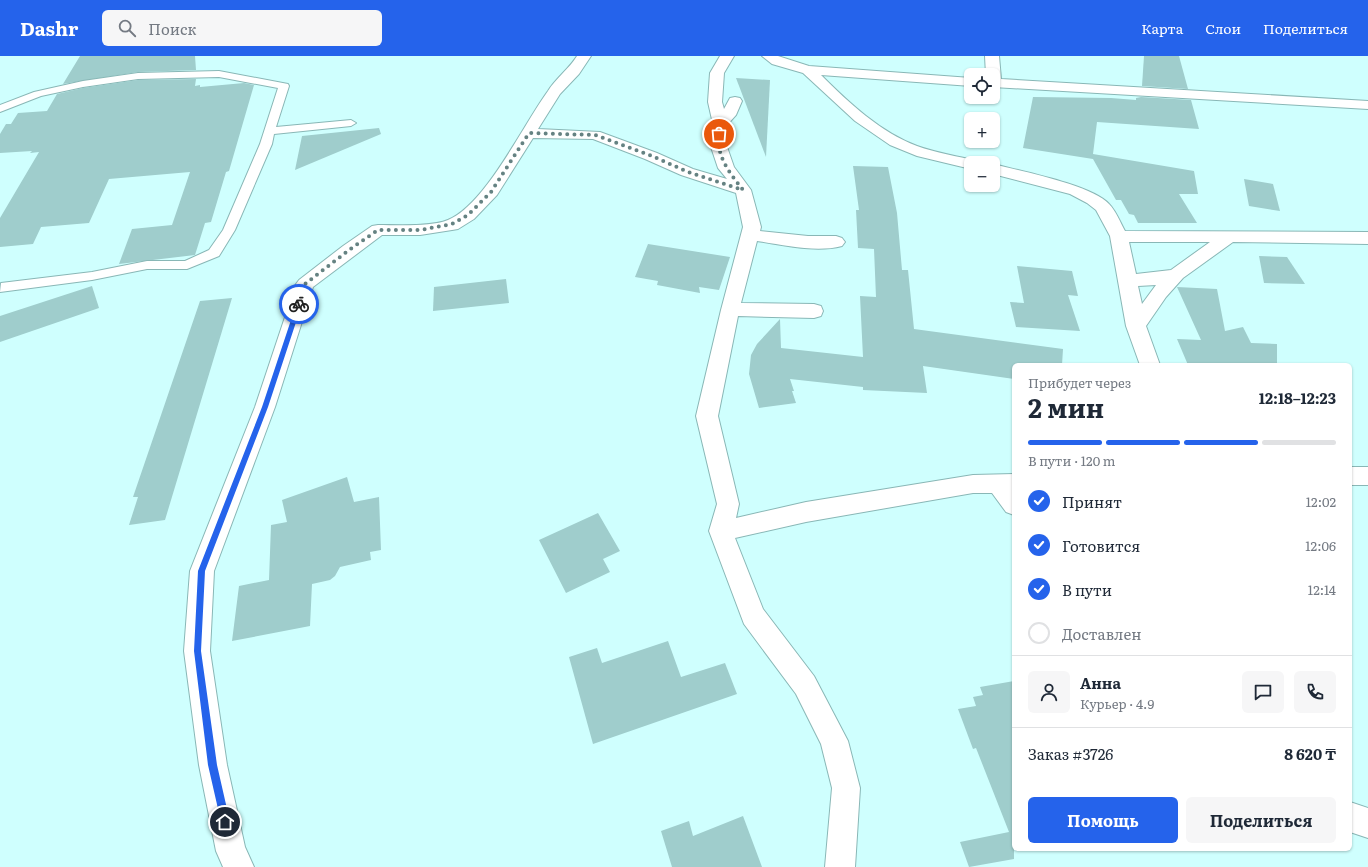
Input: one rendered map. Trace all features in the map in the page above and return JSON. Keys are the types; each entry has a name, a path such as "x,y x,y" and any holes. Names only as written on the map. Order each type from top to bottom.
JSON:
{"street":[{"path":"239,867 232,851 213,765 197,651 202,571 265,407 305,284 378,230 420,230 452,224 468,215 491,192 554,92 574,72 584,56"},
{"path":"727,56 717,73 715,102 720,124 718,144 726,168 743,190 752,227 730,310 707,416 728,504 721,531 753,616 805,685 834,741 846,788 840,867"},
{"path":"769,56 777,61 808,70 964,81"},
{"path":"992,56 992,68"},
{"path":"808,70 834,95 872,127 895,142 917,150 964,162"},
{"path":"1000,83 1368,105"},
{"path":"720,124 729,115 735,100"},
{"path":"529,133 595,135 652,156 688,172 743,190"},
{"path":"1000,171 1076,191 1093,199 1102,207 1119,236 1136,326 1149,363"},
{"path":"750,235 808,242 836,242"},
{"path":"1119,236 1368,238"},
{"path":"1136,326 1159,293 1177,274 1229,237"},
{"path":"1128,281 1162,278 1177,274"},
{"path":"730,310 751,309 814,311"},
{"path":"1352,476 1368,476"},
{"path":"721,531 806,512 972,484 1006,483 1012,500"},
{"path":"1352,819 1368,823"}],"lane":[{"path":"0,109 38,94 83,84 138,76 219,74 284,86 280,104 269,131 266,144 229,230 214,252 188,265 147,265 92,276 1,288"},
{"path":"269,131 351,123"}],"building":[{"path":"80,56 195,56 196,70 138,72 63,84"},
{"path":"1144,56 1179,56 1188,89 1142,86"},
{"path":"736,78 770,80 766,157"},
{"path":"196,79 195,86 200,85 200,87 244,83 254,85 229,171 226,172 211,222 205,223 195,255 119,264 132,229 172,225 190,172 109,179 89,223 41,227 33,244 0,247 0,218 39,152 0,153 0,134 6,124 11,124 18,113 47,111 57,94 83,88 138,80"},
{"path":"1033,97 1111,98 1136,100 1136,98 1141,97 1191,100 1199,129 1097,122 1093,154 1194,171 1198,194 1179,194 1197,223 1138,223 1134,215 1129,214 1121,200 1116,200 1093,159 1023,148"},
{"path":"379,128 381,134 295,170 302,136"},
{"path":"853,166 888,167 897,213 902,270 908,270 914,329 1063,349 1062,363 1012,363 1012,379 923,366 927,393 863,390 863,387 790,379 796,403 759,408 749,374 751,355 757,344 780,319 781,348 863,357 860,296 876,297 874,249 858,248 856,210 859,210"},
{"path":"1244,179 1273,184 1280,211 1249,206"},
{"path":"648,244 730,257 719,290 699,287 700,293 657,285 658,281 635,277"},
{"path":"1259,256 1287,257 1305,284 1264,283"},
{"path":"1017,266 1072,271 1078,296 1068,295 1080,331 1016,327 1010,302 1024,303"},
{"path":"506,279 509,303 433,311 434,287"},
{"path":"92,286 99,308 0,342 0,316"},
{"path":"1177,287 1217,289 1225,331 1243,327 1251,343 1277,344 1277,363 1187,363 1177,339 1201,340"},
{"path":"232,298 165,520 129,525 138,497 133,497 200,301"},
{"path":"347,477 354,502 379,497 381,550 370,552 371,560 340,567 335,576 330,580 312,584 310,626 232,641 239,586 269,580 271,525 287,522 282,500"},
{"path":"598,513 620,551 603,559 610,572 566,593 539,540"},
{"path":"668,641 681,677 725,663 737,694 593,744 569,657 597,648 602,663"},
{"path":"1012,681 1012,851 1014,851 1014,859 969,867 960,842 1009,832 976,748 973,749 958,709 976,706 973,697 983,695 980,687"},
{"path":"743,816 762,867 672,867 661,831 689,821 693,836"}],"way so far":[{"path":"299,304 305,284 378,230 420,230 452,224 468,215 491,192 529,133 595,135 652,156 688,172 743,190 726,168 718,144 719,134"}],"route":[{"path":"225,822 213,765 197,651 202,571 265,407 299,304"}]}
